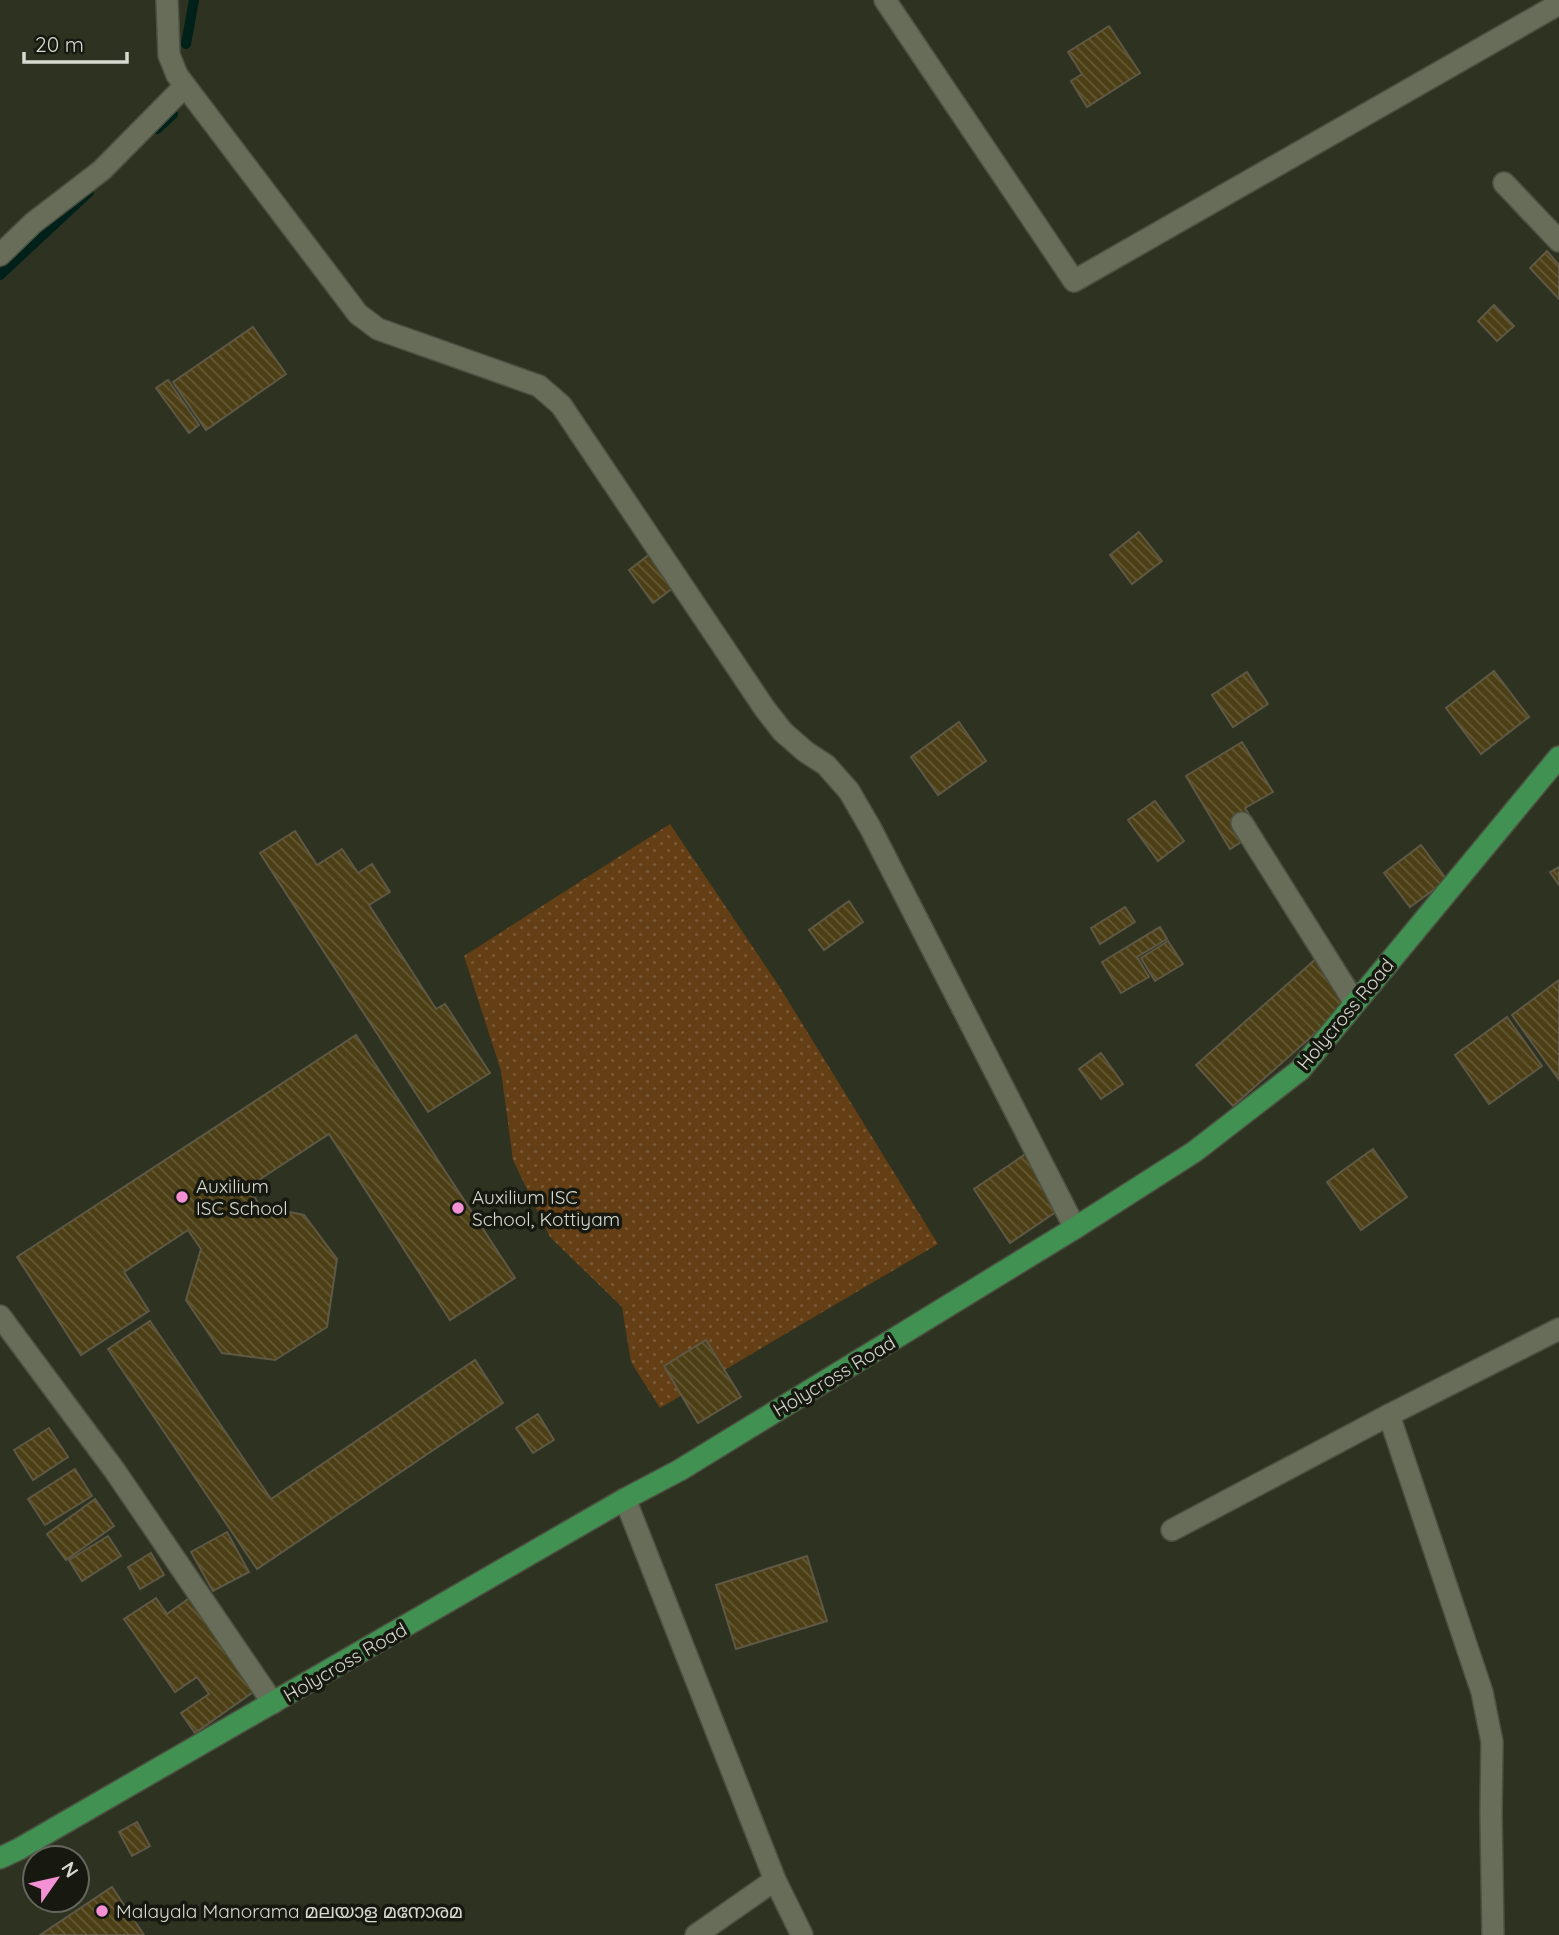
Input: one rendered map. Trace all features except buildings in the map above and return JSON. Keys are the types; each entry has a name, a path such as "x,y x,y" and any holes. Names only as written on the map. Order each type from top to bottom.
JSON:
{"main road":[{"name":"Holycross Road","path":"0,1858 680,1470 1195,1152 1300,1070 1559,757"}],"street":[{"path":"167,0 169,55 177,75 358,314 378,328 539,386 561,405 765,709 783,732 826,765 849,792 878,842 1075,1228"},
{"path":"885,0 1074,281 1559,4"},
{"path":"0,255 33,223 102,170 185,86"},
{"path":"1504,183 1559,241"},
{"path":"1242,823 1355,1003"},
{"path":"0,1316 116,1471 273,1703"},
{"path":"1172,1530 1559,1329"},
{"path":"1389,1415 1482,1692 1492,1742 1493,1935"},
{"path":"625,1499 775,1880 802,1935"},
{"path":"696,1935 775,1880"}],"shaded area":[{"path":"670,824 779,986 938,1244 660,1408 631,1362 622,1307 550,1237 513,1160 501,1071 464,956"}],"waterway":[{"path":"186,44 194,0"},
{"path":"157,129 173,114"},
{"path":"0,275 89,192"}],"place":[{"name":"Auxilium ISC School","path":"182,1197"},
{"name":"Auxilium ISC School, Kottiyam","path":"458,1208"},
{"name":"Malayala Manorama മലയാള മനോരമ","path":"102,1911"}]}
